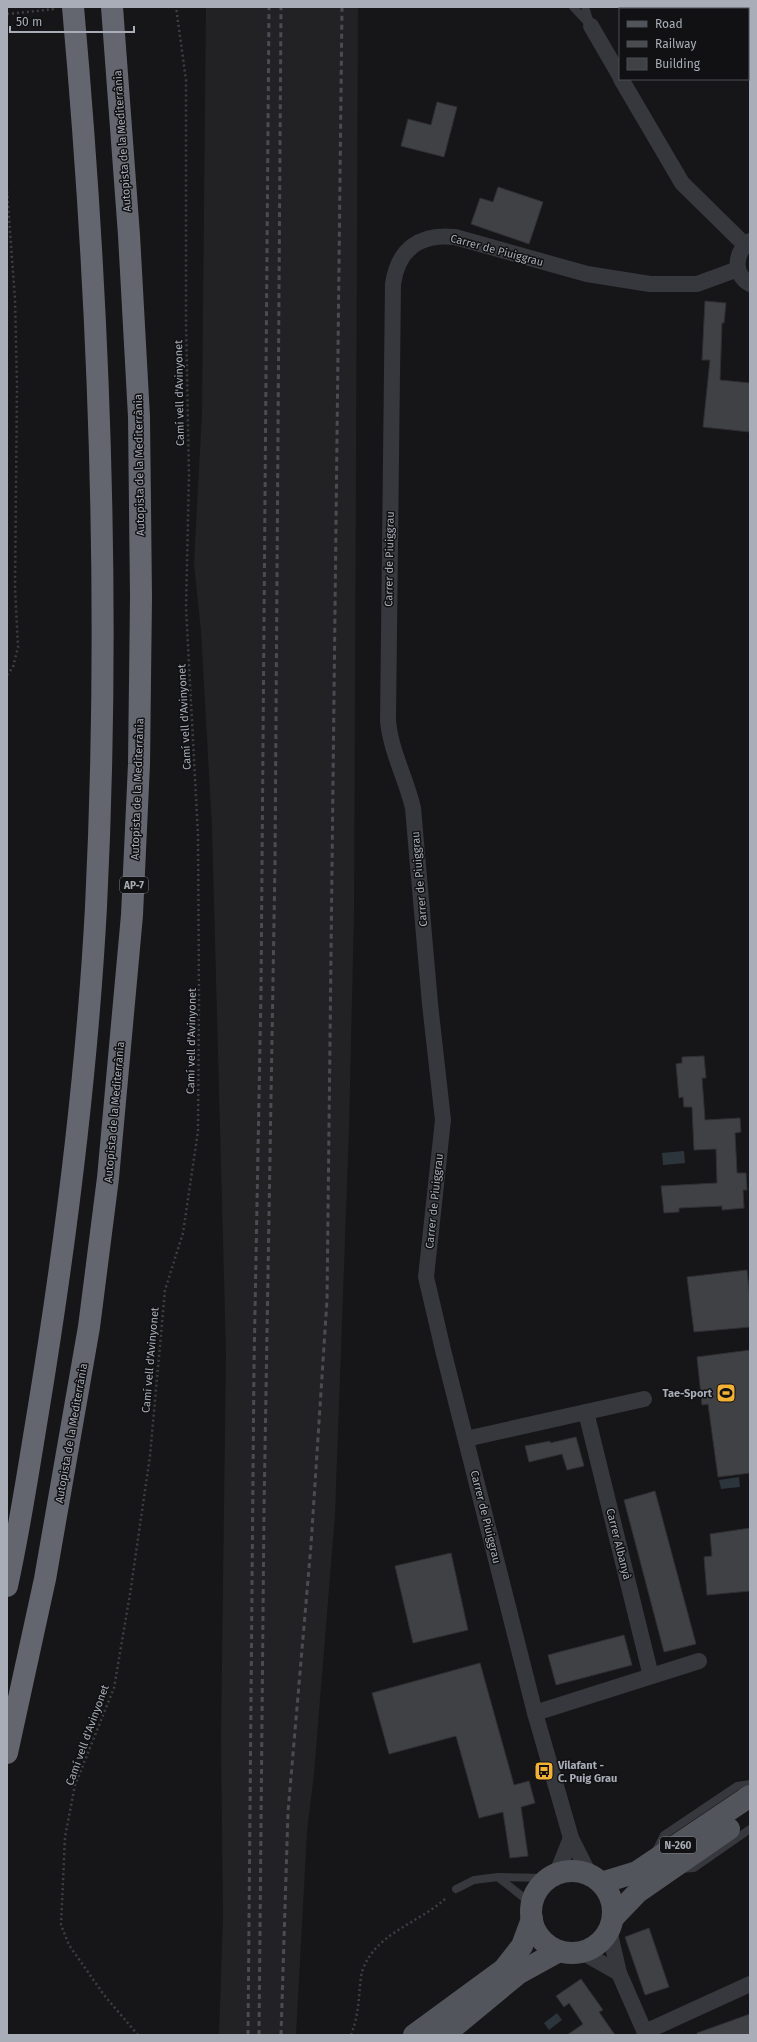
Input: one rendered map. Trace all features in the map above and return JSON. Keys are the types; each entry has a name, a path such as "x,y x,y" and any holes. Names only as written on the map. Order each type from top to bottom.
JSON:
{"highway":[{"name":"Autopista de la Mediterrània","path":"7,1753 45,1579 89,1327 108,1178 132,915 139,764 141,597 139,417 128,228 112,7"},
{"path":"7,1586 32,1451 58,1283 72,1177 86,1038 95,910 101,761 104,594 100,424 92,237 65,8"}],"main road":[{"name":"N-260","path":"582,1952 600,1942 611,1924 659,1867 750,1796"},
{"name":"N-260","path":"553,1876 576,1871 595,1878 637,1872 659,1867 750,1813"},
{"path":"414,2035 504,1969 522,1946 532,1913 536,1891 553,1876"},
{"path":"595,1878 612,1899 611,1924"},
{"path":"532,1913 541,1938 560,1951 571,1953 582,1952"},
{"path":"444,2035 519,1973 560,1951"}],"street":[{"path":"591,26 619,75"},
{"path":"622,80 682,182 747,243 738,256 738,269 741,276 750,284"},
{"name":"Carrer de Piuiggrau","path":"595,1878 571,1838 535,1713 426,1277 443,1120 430,1004 413,808 405,780 394,752 388,721 392,313 394,273 398,262 413,245 433,236 455,237 587,274 650,284 697,284 738,269"},
{"path":"466,1439 644,1399"},
{"name":"Carrer Albanyà","path":"586,1412 651,1676"},
{"path":"535,1713 699,1661"},
{"path":"553,1876 571,1838"},
{"path":"611,1924 619,1973 645,2034 750,1984"},
{"path":"582,1952 619,1973"}],"lane":[{"path":"573,7 591,26"},
{"path":"585,7 591,26"},
{"path":"750,1784 737,1786 664,1835 659,1867 694,1868 750,1829"},
{"path":"456,1889 474,1880 498,1877 553,1876"},
{"path":"498,1877 523,1897 532,1913"}],"path":[{"name":"Camí vell d'Avinyonet","path":"138,2035 104,1995 69,1945 61,1926 65,1837 75,1785 114,1688 150,1456 165,1290 183,1233 198,1131 198,835 186,608 189,476 186,324 186,80 176,7"},
{"path":"7,14 65,8"},
{"path":"7,191 15,307 16,588 18,647 13,667 7,675"},
{"path":"350,2035 357,2019 362,1973 373,1950 395,1932 434,1910 456,1889"}],"shaded area":[{"path":"206,7 358,7 354,913 349,1129 335,1515 314,1774 307,1832 296,2035 219,2035 223,1918 221,1738 226,1353 212,827 201,631 194,564 202,412"},
{"path":"684,1151 685,1163 663,1165 662,1153"},
{"path":"739,1477 740,1487 721,1489 719,1480"},
{"path":"557,2013 562,2020 549,2030 544,2023"}],"building":[{"path":"437,102 457,107 444,157 401,146 408,119 431,125"},
{"path":"498,187 543,202 529,244 471,224 480,198 493,202"},
{"path":"705,301 726,303 724,323 722,323 720,380 750,383 750,432 703,427 710,360 702,360"},
{"path":"704,1056 706,1078 702,1078 705,1120 740,1118 741,1132 735,1133 737,1173 746,1173 747,1190 743,1190 744,1208 722,1210 722,1206 679,1208 679,1212 664,1213 661,1186 717,1183 716,1149 694,1150 692,1107 684,1107 683,1097 679,1098 676,1064 682,1063 682,1057"},
{"path":"747,1270 750,1298 750,1327 694,1332 687,1277"},
{"path":"750,1350 750,1473 718,1477 708,1404 702,1405 697,1357"},
{"path":"576,1437 584,1466 567,1470 562,1454 529,1462 525,1446 550,1441 550,1443"},
{"path":"655,1491 696,1644 664,1652 624,1500"},
{"path":"750,1528 750,1591 707,1595 704,1557 712,1556 710,1534"},
{"path":"451,1553 468,1630 413,1643 395,1566"},
{"path":"624,1635 632,1665 556,1685 548,1655"},
{"path":"480,1663 514,1785 529,1781 535,1803 521,1807 528,1856 510,1858 503,1812 479,1818 456,1736 389,1754 372,1693"},
{"path":"649,1928 669,1987 645,1995 625,1937"},
{"path":"581,1979 603,2010 599,2012 615,2035 567,2035 583,2024 569,2003 564,2007 556,1996"},
{"path":"750,2014 750,2035 697,2035 697,2033"}],"railway":[{"path":"248,2035 254,1364 261,991 269,7"},
{"path":"259,2035 264,1510 275,863 281,7"},
{"path":"281,2035 288,1812 311,1545 327,1300 342,7"}],"place":[{"name":"Tae-Sport","path":"726,1393"},
{"name":"Vilafant - C. Puig Grau","path":"544,1771"}]}
